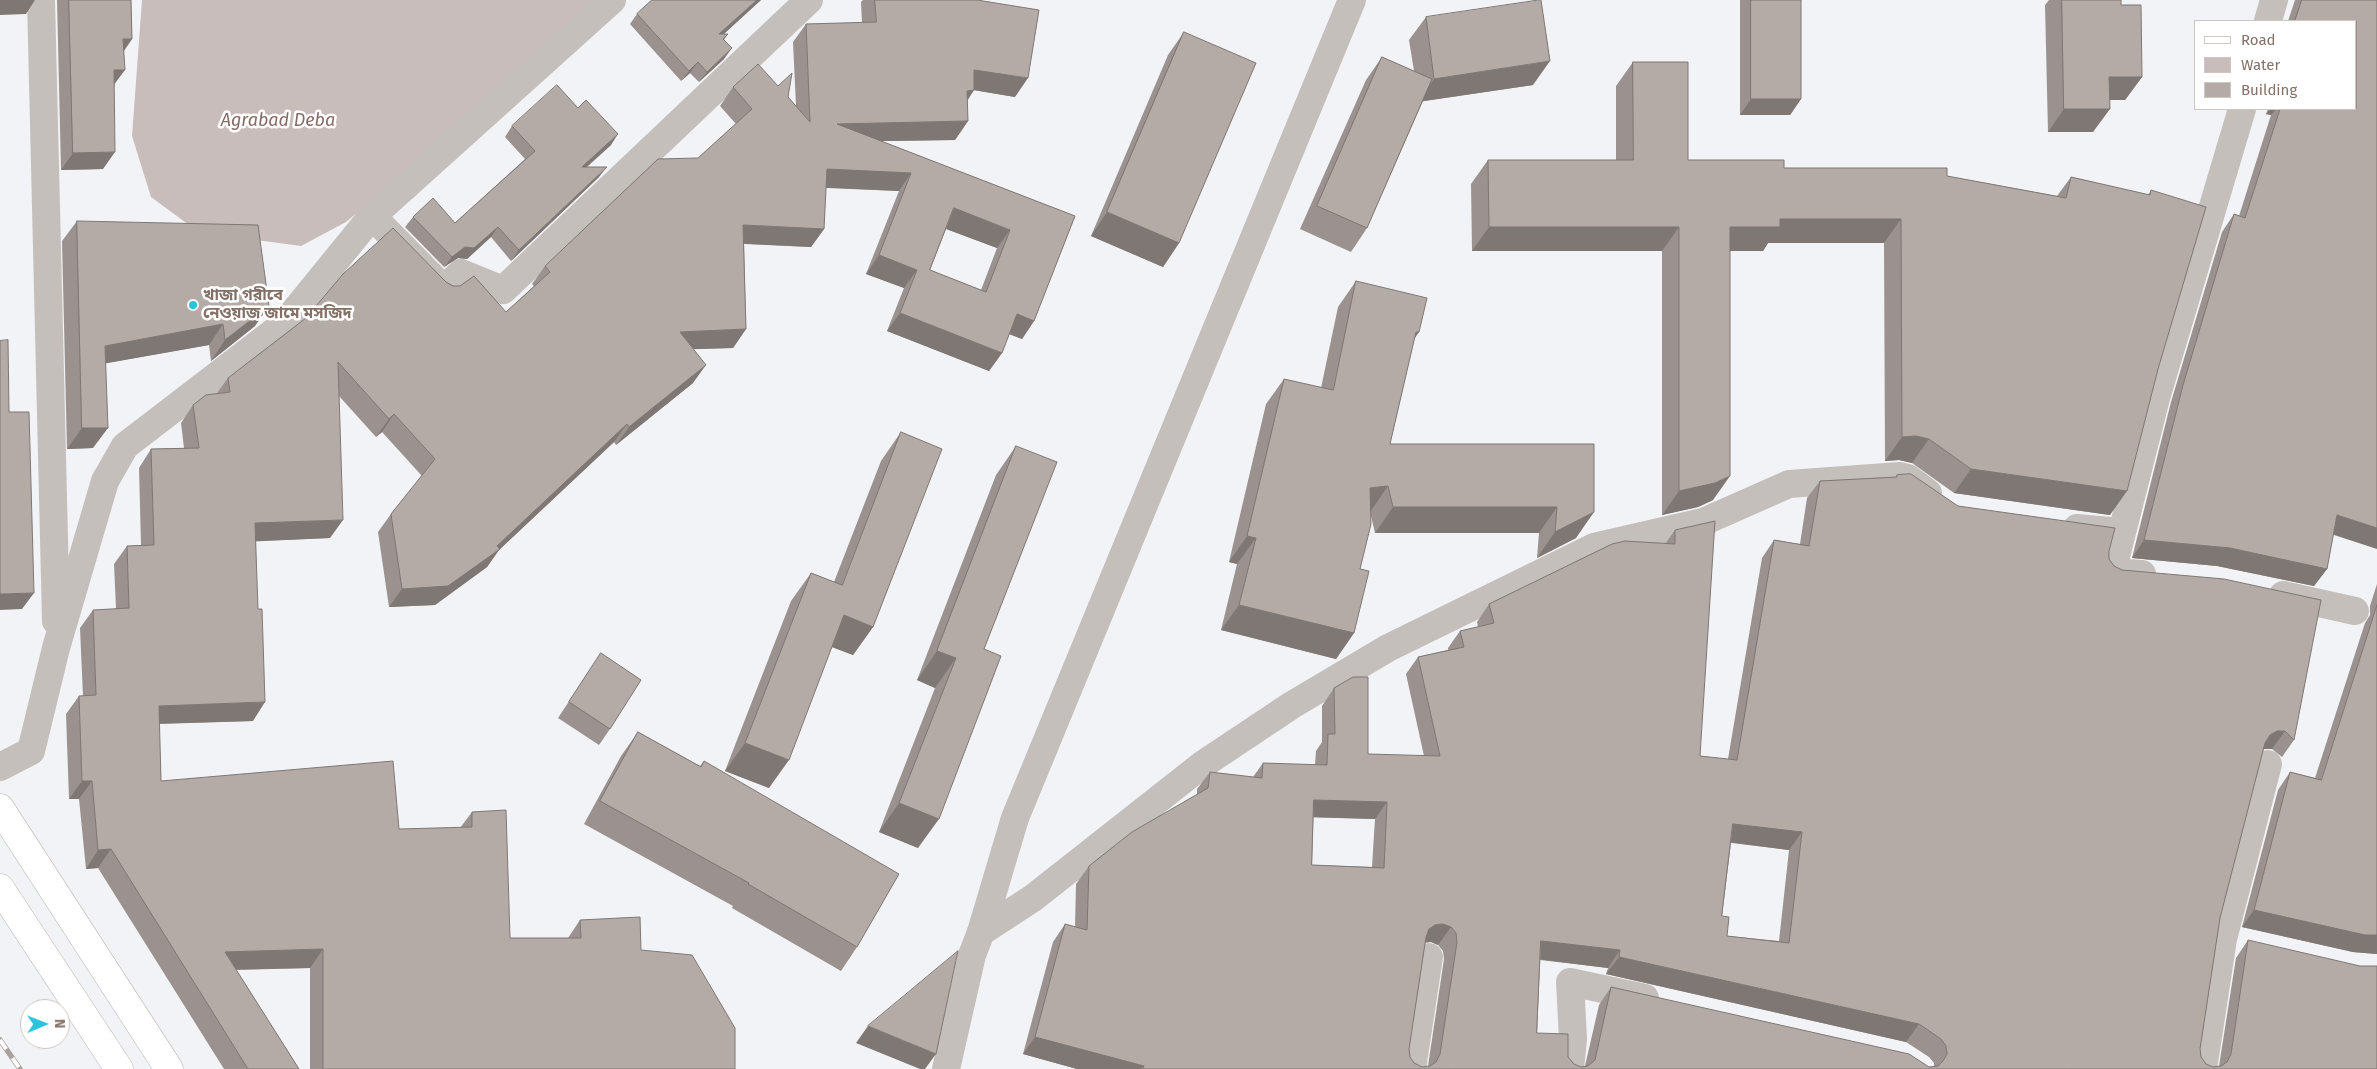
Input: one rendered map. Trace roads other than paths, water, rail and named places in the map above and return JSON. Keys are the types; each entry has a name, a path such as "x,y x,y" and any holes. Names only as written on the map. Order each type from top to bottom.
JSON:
{"main road":[{"path":"0,808 170,1069"},
{"path":"0,888 119,1069"}],"street":[{"path":"42,0 56,648"},
{"path":"0,767 31,751 56,648 105,481 125,446 284,324 372,216 612,0"},
{"path":"372,216 444,290 461,273 503,290 809,0"},
{"path":"946,1069 972,954 981,932 1015,818 1352,0"},
{"path":"2268,20 2274,0"},
{"path":"2168,577 2112,572 2156,398 2242,110"},
{"path":"981,932 1033,898 1202,765 1292,705 1388,648 1488,601 1594,547 1703,522 1789,484 1908,478 1948,508"},
{"path":"2052,524 2121,532"},
{"path":"2260,591 2355,611"},
{"path":"2203,1069 2223,939 2268,764"},
{"path":"2223,939 2251,945"},
{"path":"1412,1069 1429,957"},
{"path":"1570,1069 1573,1039 1570,982 1666,1003"}],"water":[{"name":"Agrabad Deba","path":"142,0 598,0 401,176 346,222 301,246 234,237 189,225 151,197 132,136"}],"railway":[{"path":"0,1040 20,1069"}],"place":[{"name":"খাজা গরীবে নেওয়াজ জামে মসজিদ","path":"193,305"}]}
